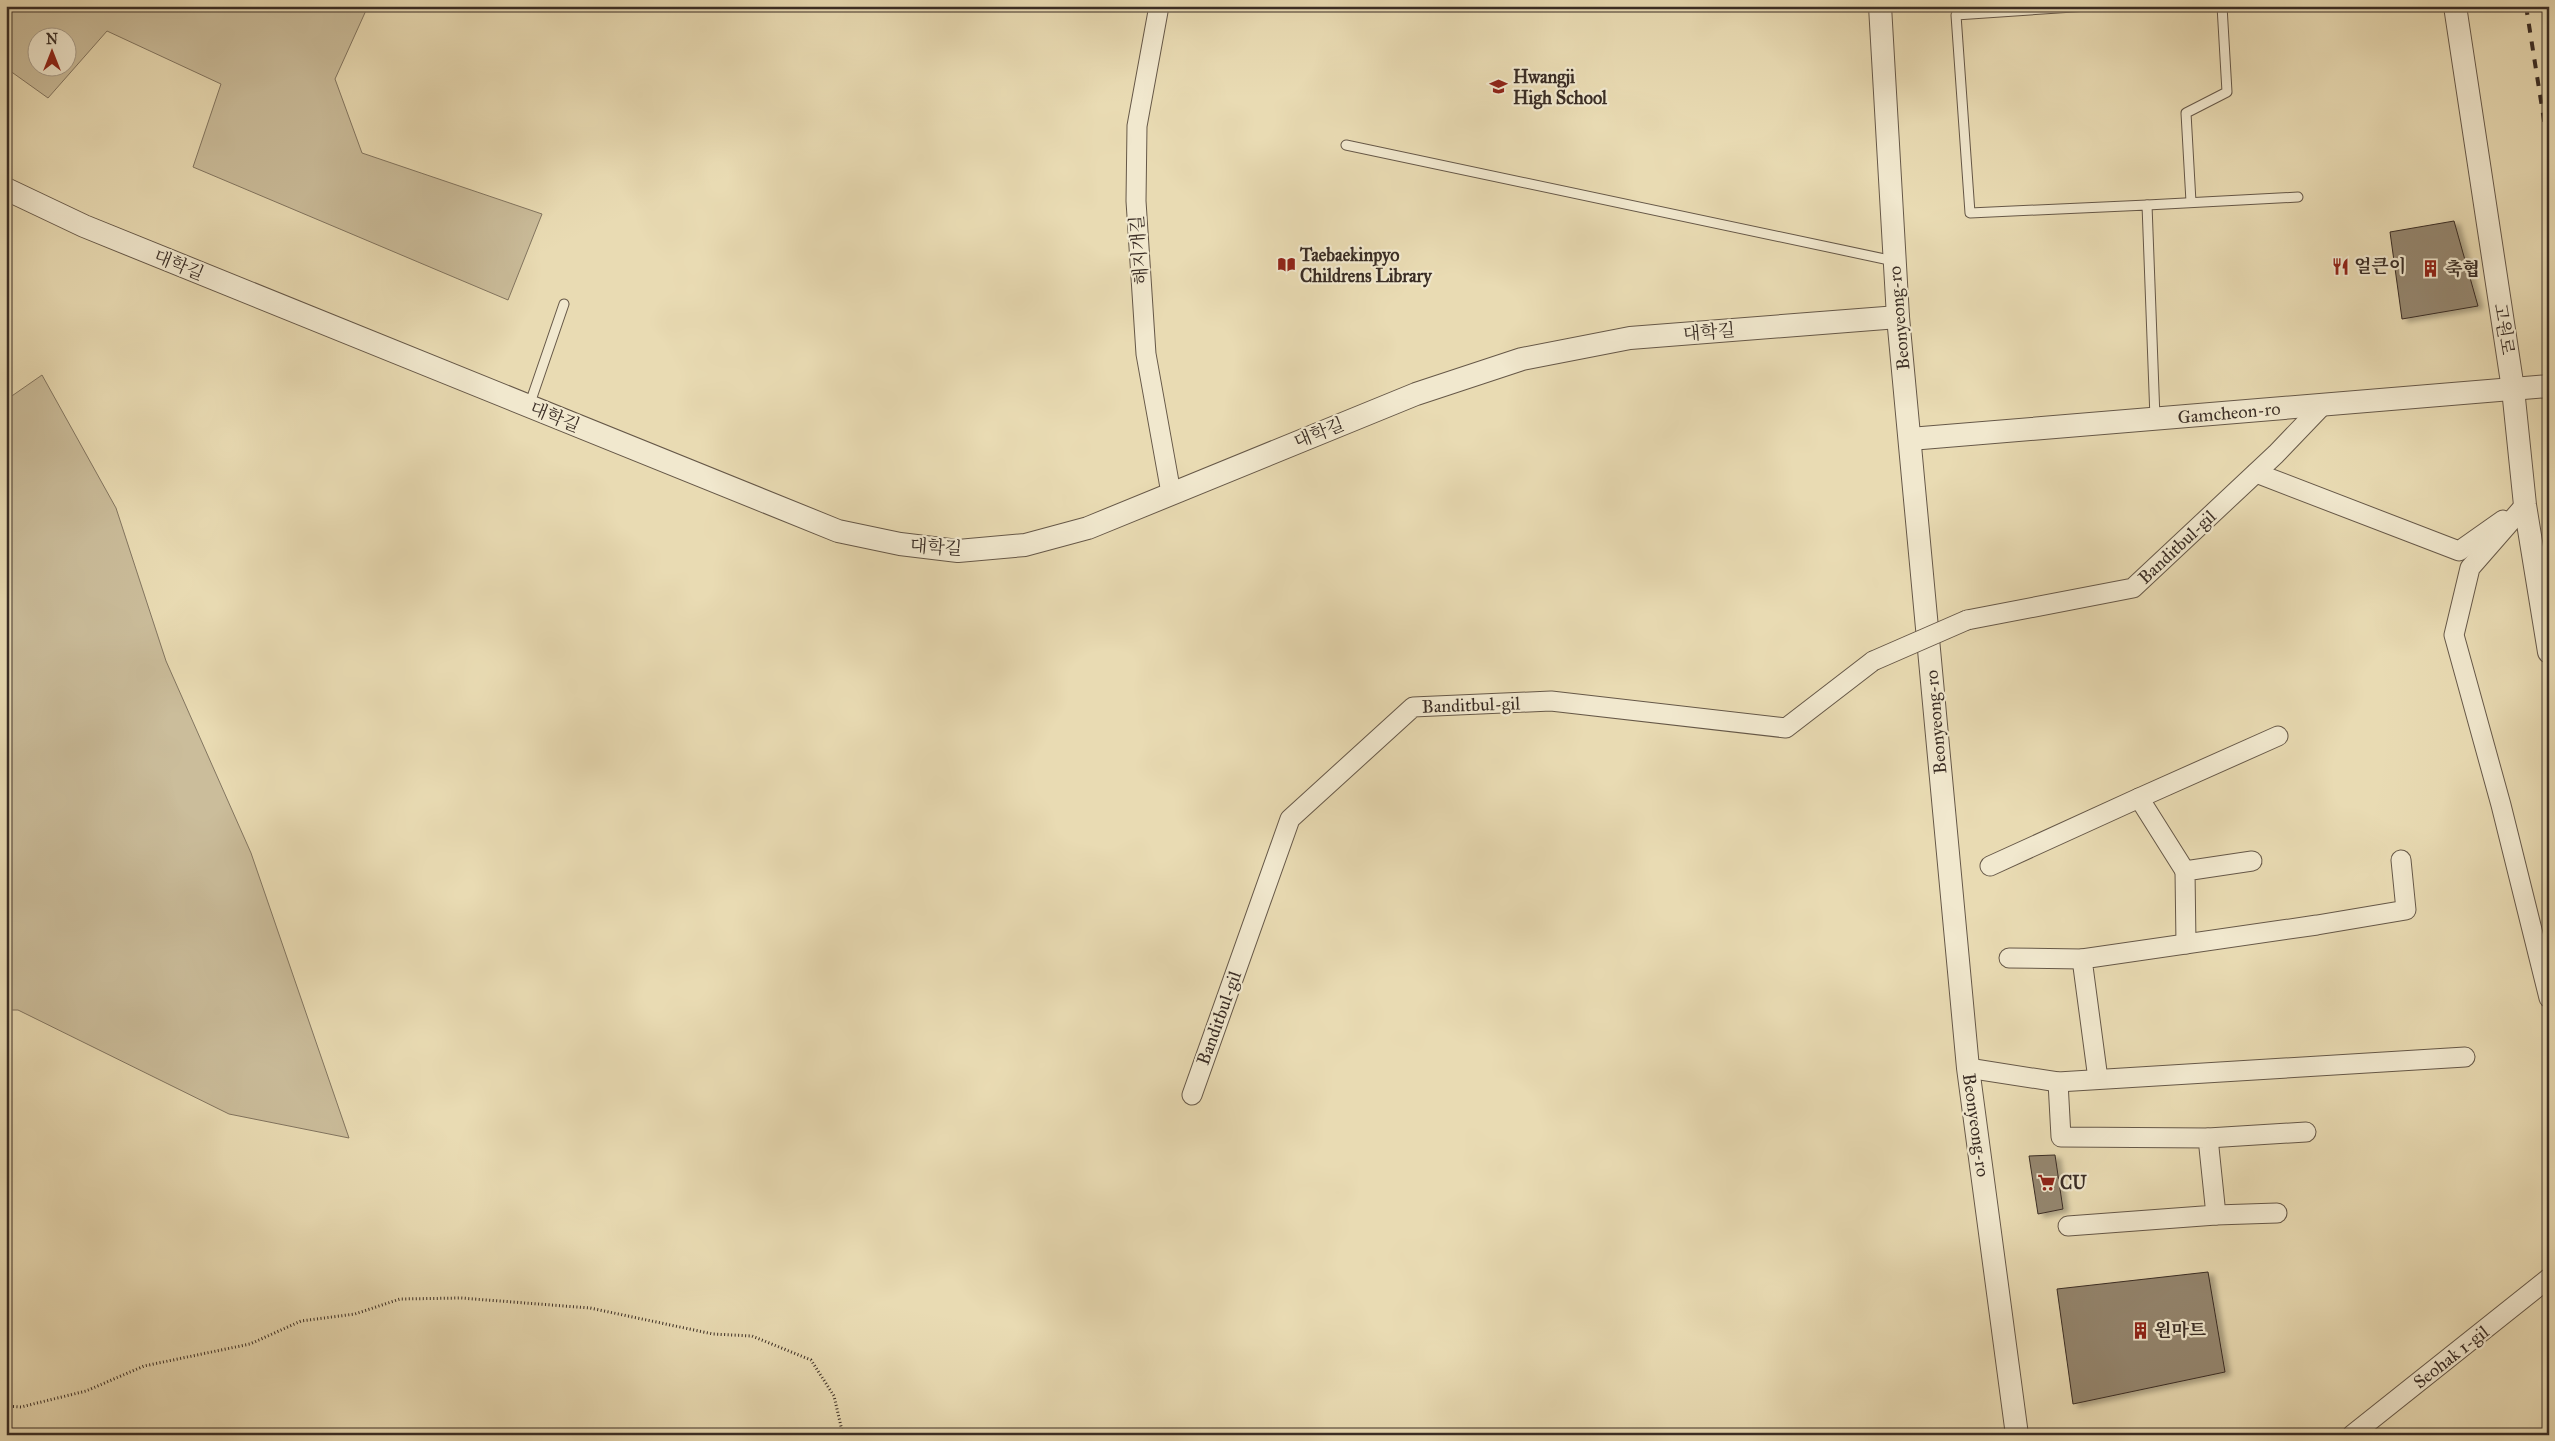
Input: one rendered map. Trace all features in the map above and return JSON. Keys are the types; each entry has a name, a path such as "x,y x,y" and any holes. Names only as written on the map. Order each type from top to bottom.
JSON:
{"street":[{"name":"해지개길","path":"1159,6 1137,126 1136,201 1146,354 1172,493"},
{"name":"Beonyeong-ro","path":"1880,6 1898,317 1968,1068 2017,1435"},
{"name":"고원로","path":"2455,6 2513,389 2525,505 2549,652"},
{"name":"대학길","path":"6,188 84,226 838,531 900,544 958,551 1025,546 1088,528 1416,394 1522,359 1630,338 1898,317"},
{"name":"Gamcheon-ro","path":"1910,439 2549,386"},
{"name":"Banditbul-gil","path":"1192,1095 1290,819 1412,707 1551,701 1786,728 1873,661 1967,620 2133,588 2256,473 2323,405"},
{"path":"2256,473 2459,551 2525,505"},
{"path":"2525,505 2470,568 2454,636 2501,805 2549,998"},
{"path":"1990,866 2278,736"},
{"path":"2139,798 2184,872 2186,944"},
{"path":"2009,958 2082,959 2406,910 2401,860"},
{"path":"2184,872 2252,861"},
{"path":"2082,959 2098,1080"},
{"path":"1968,1068 2058,1082 2465,1057"},
{"path":"2058,1082 2061,1137 2208,1138 2306,1132"},
{"path":"2208,1138 2216,1215"},
{"path":"2068,1226 2216,1215 2277,1213"},
{"name":"Seohak 1-gil","path":"2352,1435 2549,1278"}],"lane":[{"path":"2088,6 1956,15 1970,213 2298,196"},
{"path":"2191,202 2186,113 2227,92 2222,6"},
{"path":"1346,145 1894,261"},
{"path":"2147,205 2155,419"},
{"path":"529,406 564,304"}],"path":[{"path":"6,1406 21,1407 86,1391 144,1366 250,1344 301,1321 355,1314 400,1299 461,1298 590,1308 713,1334 752,1336 811,1360 834,1396 843,1435"}],"shaded area":[{"path":"6,6 368,6 335,79 362,153 542,214 508,300 193,167 221,84 107,31 78,64 78,28 28,28 28,78 66,78 48,98 6,68"},
{"path":"42,375 116,508 166,661 251,853 349,1138 229,1114 18,1010 6,1010 6,400"}],"building":[{"name":"축협","path":"2454,221 2478,306 2402,319 2390,232"},
{"name":"CU","path":"2055,1155 2063,1209 2038,1214 2029,1156"},
{"name":"원마트","path":"2208,1272 2225,1372 2073,1404 2057,1289"}],"railway":[{"path":"2526,6 2549,152"}],"place":[{"name":"Hwangji High School","path":"1499,87"},
{"name":"Taebaekinpyo Childrens Library","path":"1286,265"},
{"name":"얼큰이","path":"2340,266"},
{"name":"축협","path":"2431,269"},
{"name":"CU","path":"2046,1183"},
{"name":"원마트","path":"2140,1330"}]}
